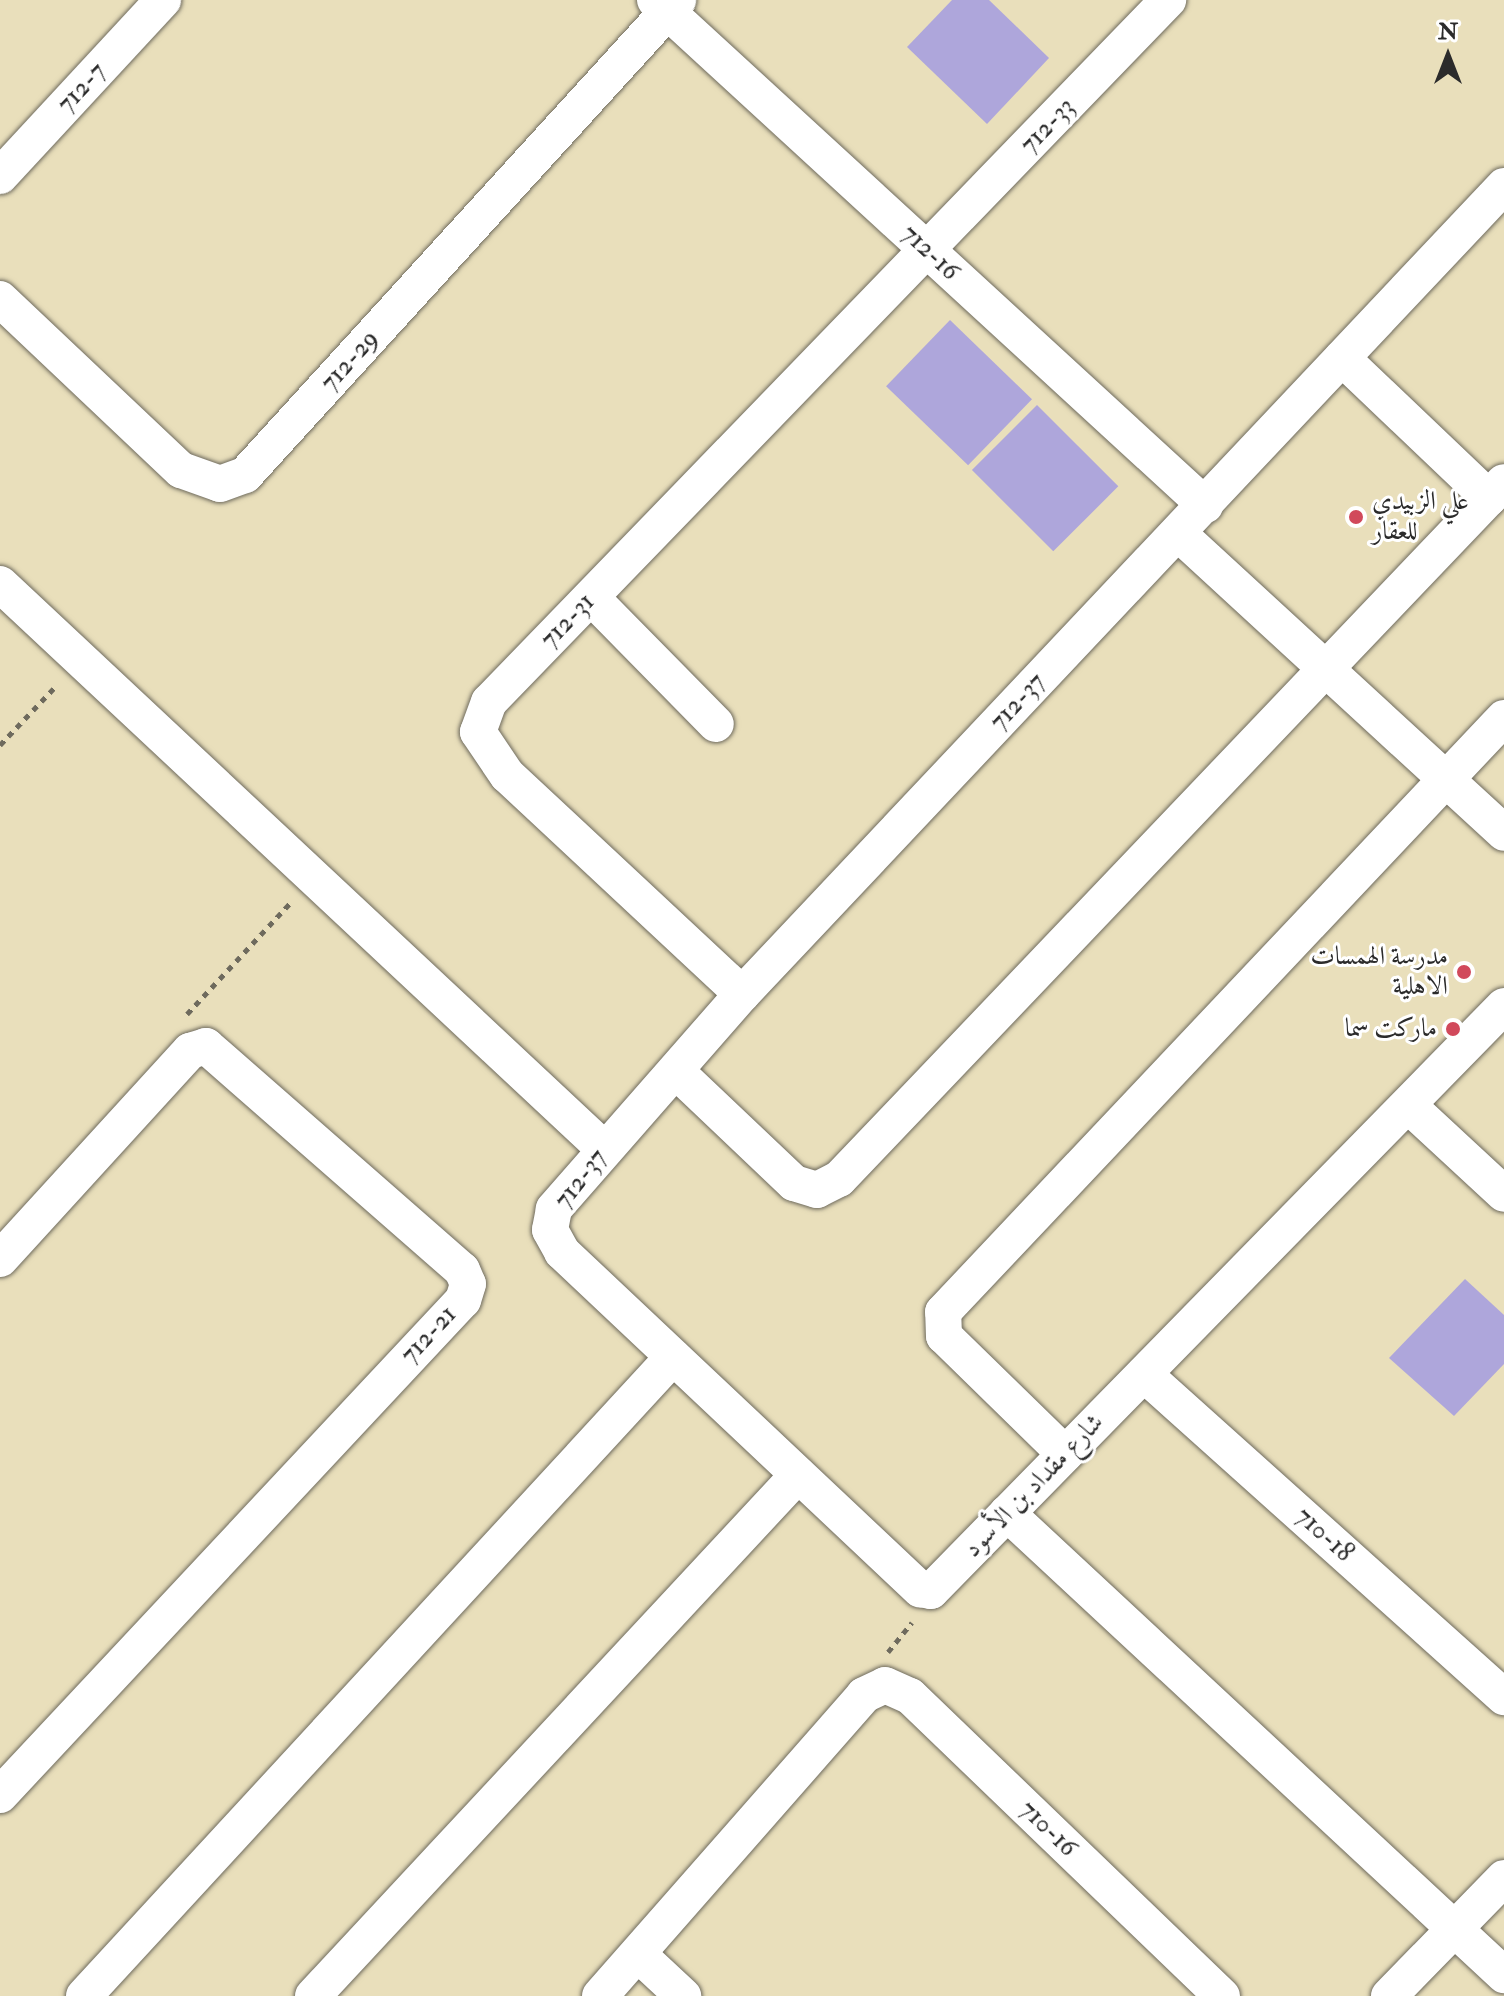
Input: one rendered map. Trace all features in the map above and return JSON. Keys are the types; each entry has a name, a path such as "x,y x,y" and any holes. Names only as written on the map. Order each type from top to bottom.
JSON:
{"street":[{"name":"712-7","path":"0,176 163,0"},
{"name":"712-33","path":"929,251 1168,0"},
{"name":"712-16","path":"667,4 1205,505"},
{"name":"712-29","path":"0,299 181,470 220,484 245,475 667,4"},
{"name":"712-37","path":"673,1357 562,1252 550,1230 554,1209 604,1149 677,1072 742,994 1342,358 1496,210"},
{"name":"712-31","path":"742,994 507,775 478,732 489,702 929,251"},
{"path":"677,1072 794,1183 817,1190 839,1179 1496,490 1342,358"},
{"path":"1178,533 1504,833"},
{"path":"0,584 604,1149"},
{"path":"591,597 716,724"},
{"path":"1065,1454 944,1336 943,1312 1504,718"},
{"name":"شارع مقداد بن الأسود","path":"931,1591 1504,1006"},
{"name":"712-21","path":"1,1792 463,1300 468,1284 462,1270 223,1054 206,1046 190,1051"},
{"path":"0,1259 190,1051"},
{"path":"1409,1106 1504,1194"},
{"path":"84,1996 673,1357 920,1589 931,1591"},
{"name":"710-18","path":"1144,1374 1504,1697"},
{"path":"313,1996 798,1475"},
{"path":"1007,1513 1504,1975"},
{"name":"710-16","path":"864,1695 885,1685 910,1696 1222,1996"},
{"path":"600,1996 864,1695"},
{"path":"1389,1996 1504,1878"},
{"path":"638,1954 683,1996"}],"path":[{"path":"0,745 81,660"},
{"path":"190,1051 187,1015 314,878"},
{"path":"864,1695 931,1591"}],"building":[{"path":"952,0 989,0 1049,58 987,124 907,47"},
{"path":"950,320 1032,399 968,465 886,386"},
{"path":"1037,405 1118,486 1053,551 972,470"},
{"path":"1465,1279 1504,1315 1504,1364 1454,1416 1389,1358"}],"place":[{"name":"علي الزبيدي للعقار","path":"1356,517"},
{"name":"مدرسة الهمسات الاهلية","path":"1464,972"},
{"name":"ماركت سما","path":"1453,1029"}]}
